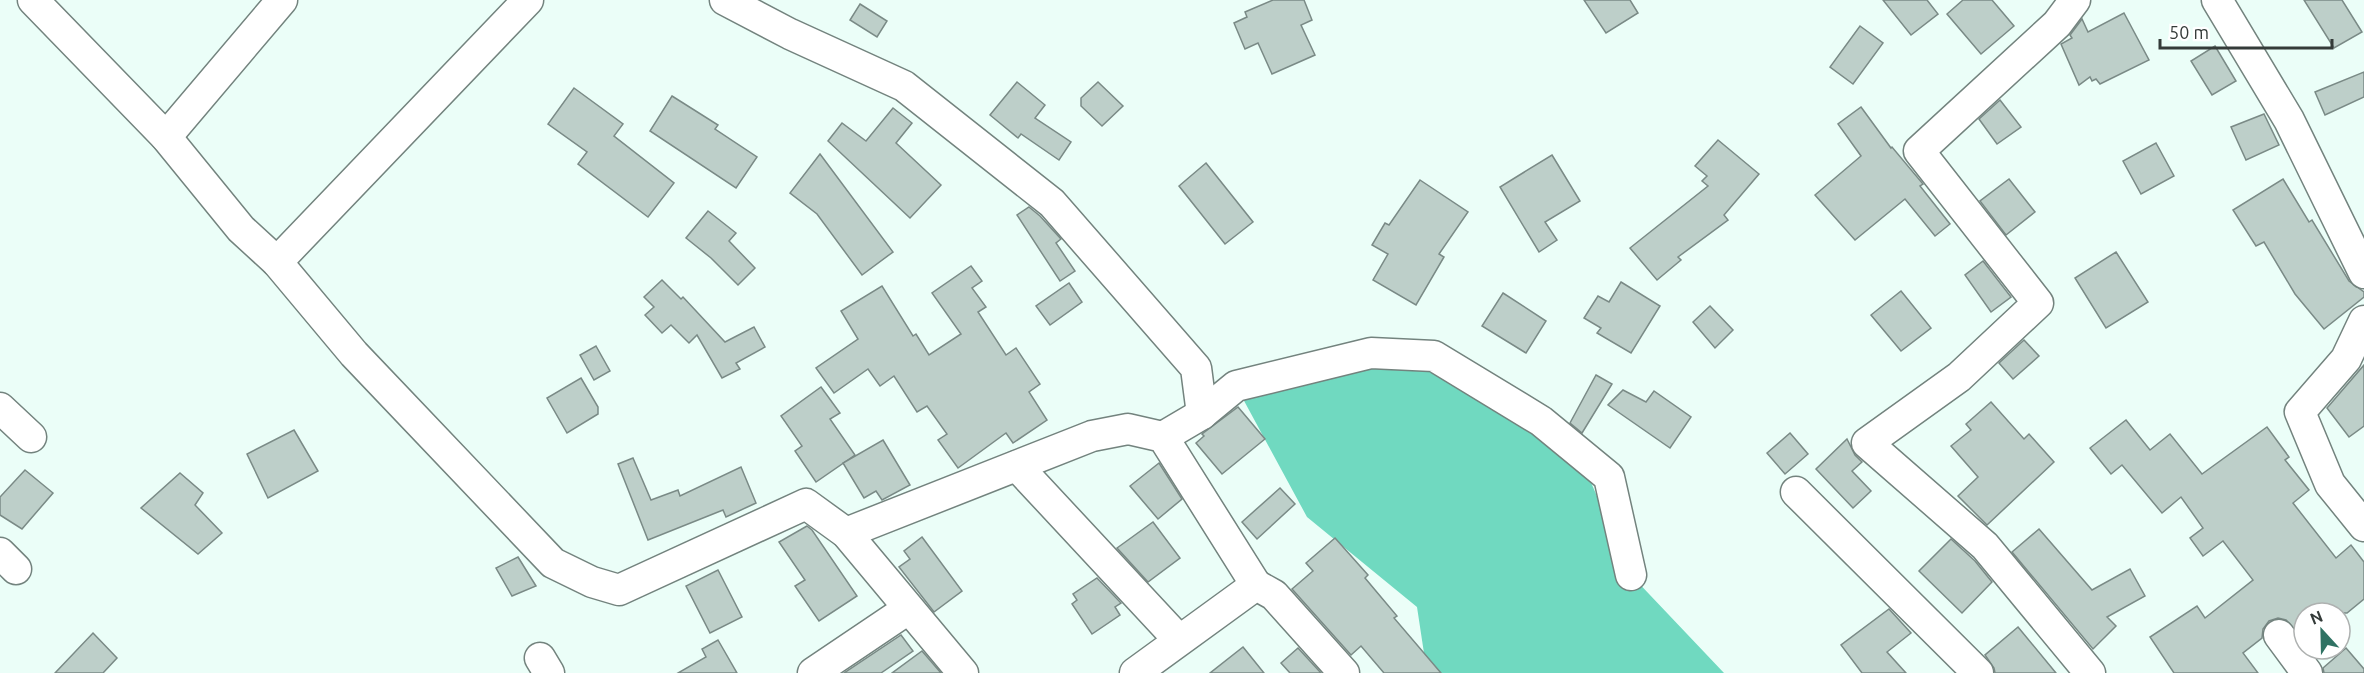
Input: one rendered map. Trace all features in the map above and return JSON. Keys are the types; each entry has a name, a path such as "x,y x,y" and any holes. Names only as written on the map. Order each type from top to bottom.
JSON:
{"street":[{"path":"33,0 166,137 241,229 277,262 354,354 553,563 592,582 619,590 806,504 846,533 963,673"},
{"path":"166,137 282,0"},
{"path":"277,262 528,0"},
{"path":"724,0 790,34 904,86 1052,203 1196,368 1202,414"},
{"path":"2074,0 2057,24 1919,151 2038,303 1959,377 1867,443 1985,546 2090,673"},
{"path":"2217,0 2289,120 2364,273"},
{"path":"2364,321 2346,359 2300,412 2330,484 2364,526"},
{"path":"846,533 1092,436 1128,429 1162,437 1202,414 1236,386 1371,353 1434,356 1541,421 1609,477 1631,575"},
{"path":"0,408 31,437"},
{"path":"1162,437 1256,585 1274,595 1344,673"},
{"path":"1017,466 1179,640"},
{"path":"1796,492 1978,673"},
{"path":"1136,673 1256,585"},
{"path":"813,673 908,609"},
{"path":"2279,635 2307,673"}],"green space":[{"path":"1434,356 1577,450 1631,575 1724,673 1427,673 1417,607 1307,517 1236,386"}],"building":[{"path":"1273,0 1304,0 1312,20 1301,25 1315,55 1272,74 1258,43 1245,49 1234,23 1247,17 1245,12"},
{"path":"1584,0 1630,0 1638,13 1606,33"},
{"path":"1883,0 1927,0 1938,14 1911,35"},
{"path":"1963,0 1992,0 2014,26 1981,54 1947,14"},
{"path":"2304,0 2342,0 2362,32 2334,48"},
{"path":"860,4 887,21 877,37 850,20"},
{"path":"2124,13 2149,60 2100,84 2096,79 2092,81 2090,77 2079,85 2061,44 2072,38 2070,35 2082,19 2088,32"},
{"path":"1860,26 1883,43 1853,84 1830,67"},
{"path":"2215,46 2236,81 2212,95 2191,61"},
{"path":"2364,72 2364,97 2325,115 2315,92"},
{"path":"1017,82 1045,105 1035,118 1071,142 1059,160 1021,134 1018,138 990,115"},
{"path":"1098,82 1123,106 1102,126 1081,106 1081,98"},
{"path":"574,88 623,124 614,136 674,183 648,217 578,164 587,152 548,124"},
{"path":"672,96 718,125 715,129 757,157 736,188 650,131"},
{"path":"2000,100 2021,127 1997,144 1979,119"},
{"path":"1861,107 1891,148 1923,184 1920,186 1950,224 1935,236 1905,199 1855,240 1815,195 1861,156 1838,124"},
{"path":"893,108 912,123 896,143 941,185 910,218 828,141 842,123 866,141"},
{"path":"2264,114 2279,145 2246,160 2231,127"},
{"path":"1718,140 1759,174 1724,215 1728,220 1678,257 1681,260 1657,280 1630,248 1708,186 1702,181 1707,176 1695,166"},
{"path":"2156,143 2174,176 2141,194 2123,161"},
{"path":"820,154 893,252 862,275 817,214 790,193"},
{"path":"1552,155 1580,201 1545,222 1557,240 1539,252 1500,187"},
{"path":"1206,163 1253,222 1225,244 1179,186"},
{"path":"2009,179 2035,212 2006,235 1980,201"},
{"path":"2283,179 2309,222 2312,220 2349,281 2364,292 2364,297 2324,329 2295,294 2264,242 2256,246 2233,210"},
{"path":"1420,180 1468,212 1439,254 1444,257 1416,305 1373,280 1388,254 1372,245 1385,223 1389,225"},
{"path":"1029,207 1061,239 1056,243 1075,271 1060,281 1017,215"},
{"path":"708,211 736,233 729,241 755,268 738,285 711,258 686,238"},
{"path":"2116,252 2148,302 2106,328 2075,278"},
{"path":"1983,261 2011,297 1991,312 1965,275"},
{"path":"971,266 982,281 972,288 986,307 978,312 1006,355 1016,348 1040,384 1029,392 1047,420 1013,443 1006,433 958,468 938,440 947,434 927,406 917,412 894,376 880,386 868,369 834,393 816,368 858,339 841,311 882,286 913,336 916,334 929,355 961,334 932,293"},
{"path":"662,280 681,299 683,297 725,342 754,327 765,347 736,363 740,369 722,378 697,335 689,343 671,325 662,333 645,315 654,307 644,297"},
{"path":"1621,282 1660,306 1631,353 1597,333 1601,328 1584,318 1598,296 1609,302"},
{"path":"1069,283 1082,302 1050,325 1036,306"},
{"path":"1901,291 1931,328 1901,351 1871,315"},
{"path":"1503,293 1546,321 1526,353 1482,326"},
{"path":"1710,306 1733,330 1715,348 1693,322"},
{"path":"2024,340 2039,356 2013,379 1999,363"},
{"path":"596,346 610,371 594,380 580,355"},
{"path":"2364,365 2364,426 2349,437 2327,408"},
{"path":"1596,375 1612,384 1582,433 1570,423"},
{"path":"581,378 598,407 598,414 567,433 547,398"},
{"path":"821,387 840,413 830,419 855,455 816,482 795,451 802,446 781,416"},
{"path":"1623,390 1646,402 1654,391 1691,417 1670,448 1608,405"},
{"path":"1991,402 2024,439 2029,434 2054,462 1987,525 1958,496 1978,477 1951,446 1971,430 1966,424"},
{"path":"1238,407 1265,439 1222,474 1196,443 1204,436 1202,434"},
{"path":"2126,420 2150,450 2170,434 2202,474 2267,427 2289,457 2285,460 2309,490 2293,503 2336,558 2351,545 2364,562 2364,599 2352,609 2352,601 2292,601 2292,627 2286,620 2278,618 2269,621 2263,629 2262,638 2243,653 2258,673 2174,673 2150,637 2197,606 2205,618 2253,580 2223,541 2203,556 2190,538 2203,528 2181,497 2162,513 2122,465 2111,474 2090,448"},
{"path":"294,430 318,471 268,498 247,454"},
{"path":"1790,433 1808,454 1785,474 1767,453"},
{"path":"1847,439 1855,455 1862,462 1852,471 1871,491 1853,508 1816,469"},
{"path":"883,440 910,485 882,500 876,491 864,498 843,463"},
{"path":"633,458 651,500 678,490 680,496 741,467 756,503 726,517 723,510 648,540 618,464"},
{"path":"1159,463 1182,499 1158,519 1130,486"},
{"path":"25,470 53,493 22,529 0,515 0,497"},
{"path":"180,473 203,493 195,505 222,533 198,554 141,508"},
{"path":"1280,488 1295,504 1257,539 1242,522"},
{"path":"1153,522 1180,558 1148,582 1117,548"},
{"path":"807,526 857,596 819,621 795,586 805,580 779,542"},
{"path":"2039,529 2092,590 2130,569 2145,596 2107,617 2116,626 2093,649 2012,552"},
{"path":"922,537 962,591 934,612 899,567 910,559 904,551"},
{"path":"1335,538 1368,575 1365,578 1397,616 1394,618 1441,673 1384,673 1361,646 1351,655 1292,589 1313,571 1306,563"},
{"path":"1951,539 1975,561 1992,582 1962,613 1919,571"},
{"path":"518,557 536,586 512,596 496,568"},
{"path":"718,570 742,617 710,633 686,586"},
{"path":"1097,578 1121,603 1115,607 1120,615 1092,634 1072,604 1077,600 1073,594"},
{"path":"1889,609 1911,633 1887,652 1906,673 1862,673 1841,645"},
{"path":"2018,627 2056,673 1995,673 1985,655"},
{"path":"93,633 117,658 103,673 55,673"},
{"path":"901,635 913,651 881,673 844,673"},
{"path":"718,640 737,673 678,673 706,657 702,649"},
{"path":"1243,647 1264,673 1210,673"},
{"path":"1298,648 1321,673 1290,673 1281,663"},
{"path":"922,651 941,673 892,673"},
{"path":"2352,655 2364,669 2364,673 2324,673 2323,668 2331,661 2352,661"}]}
